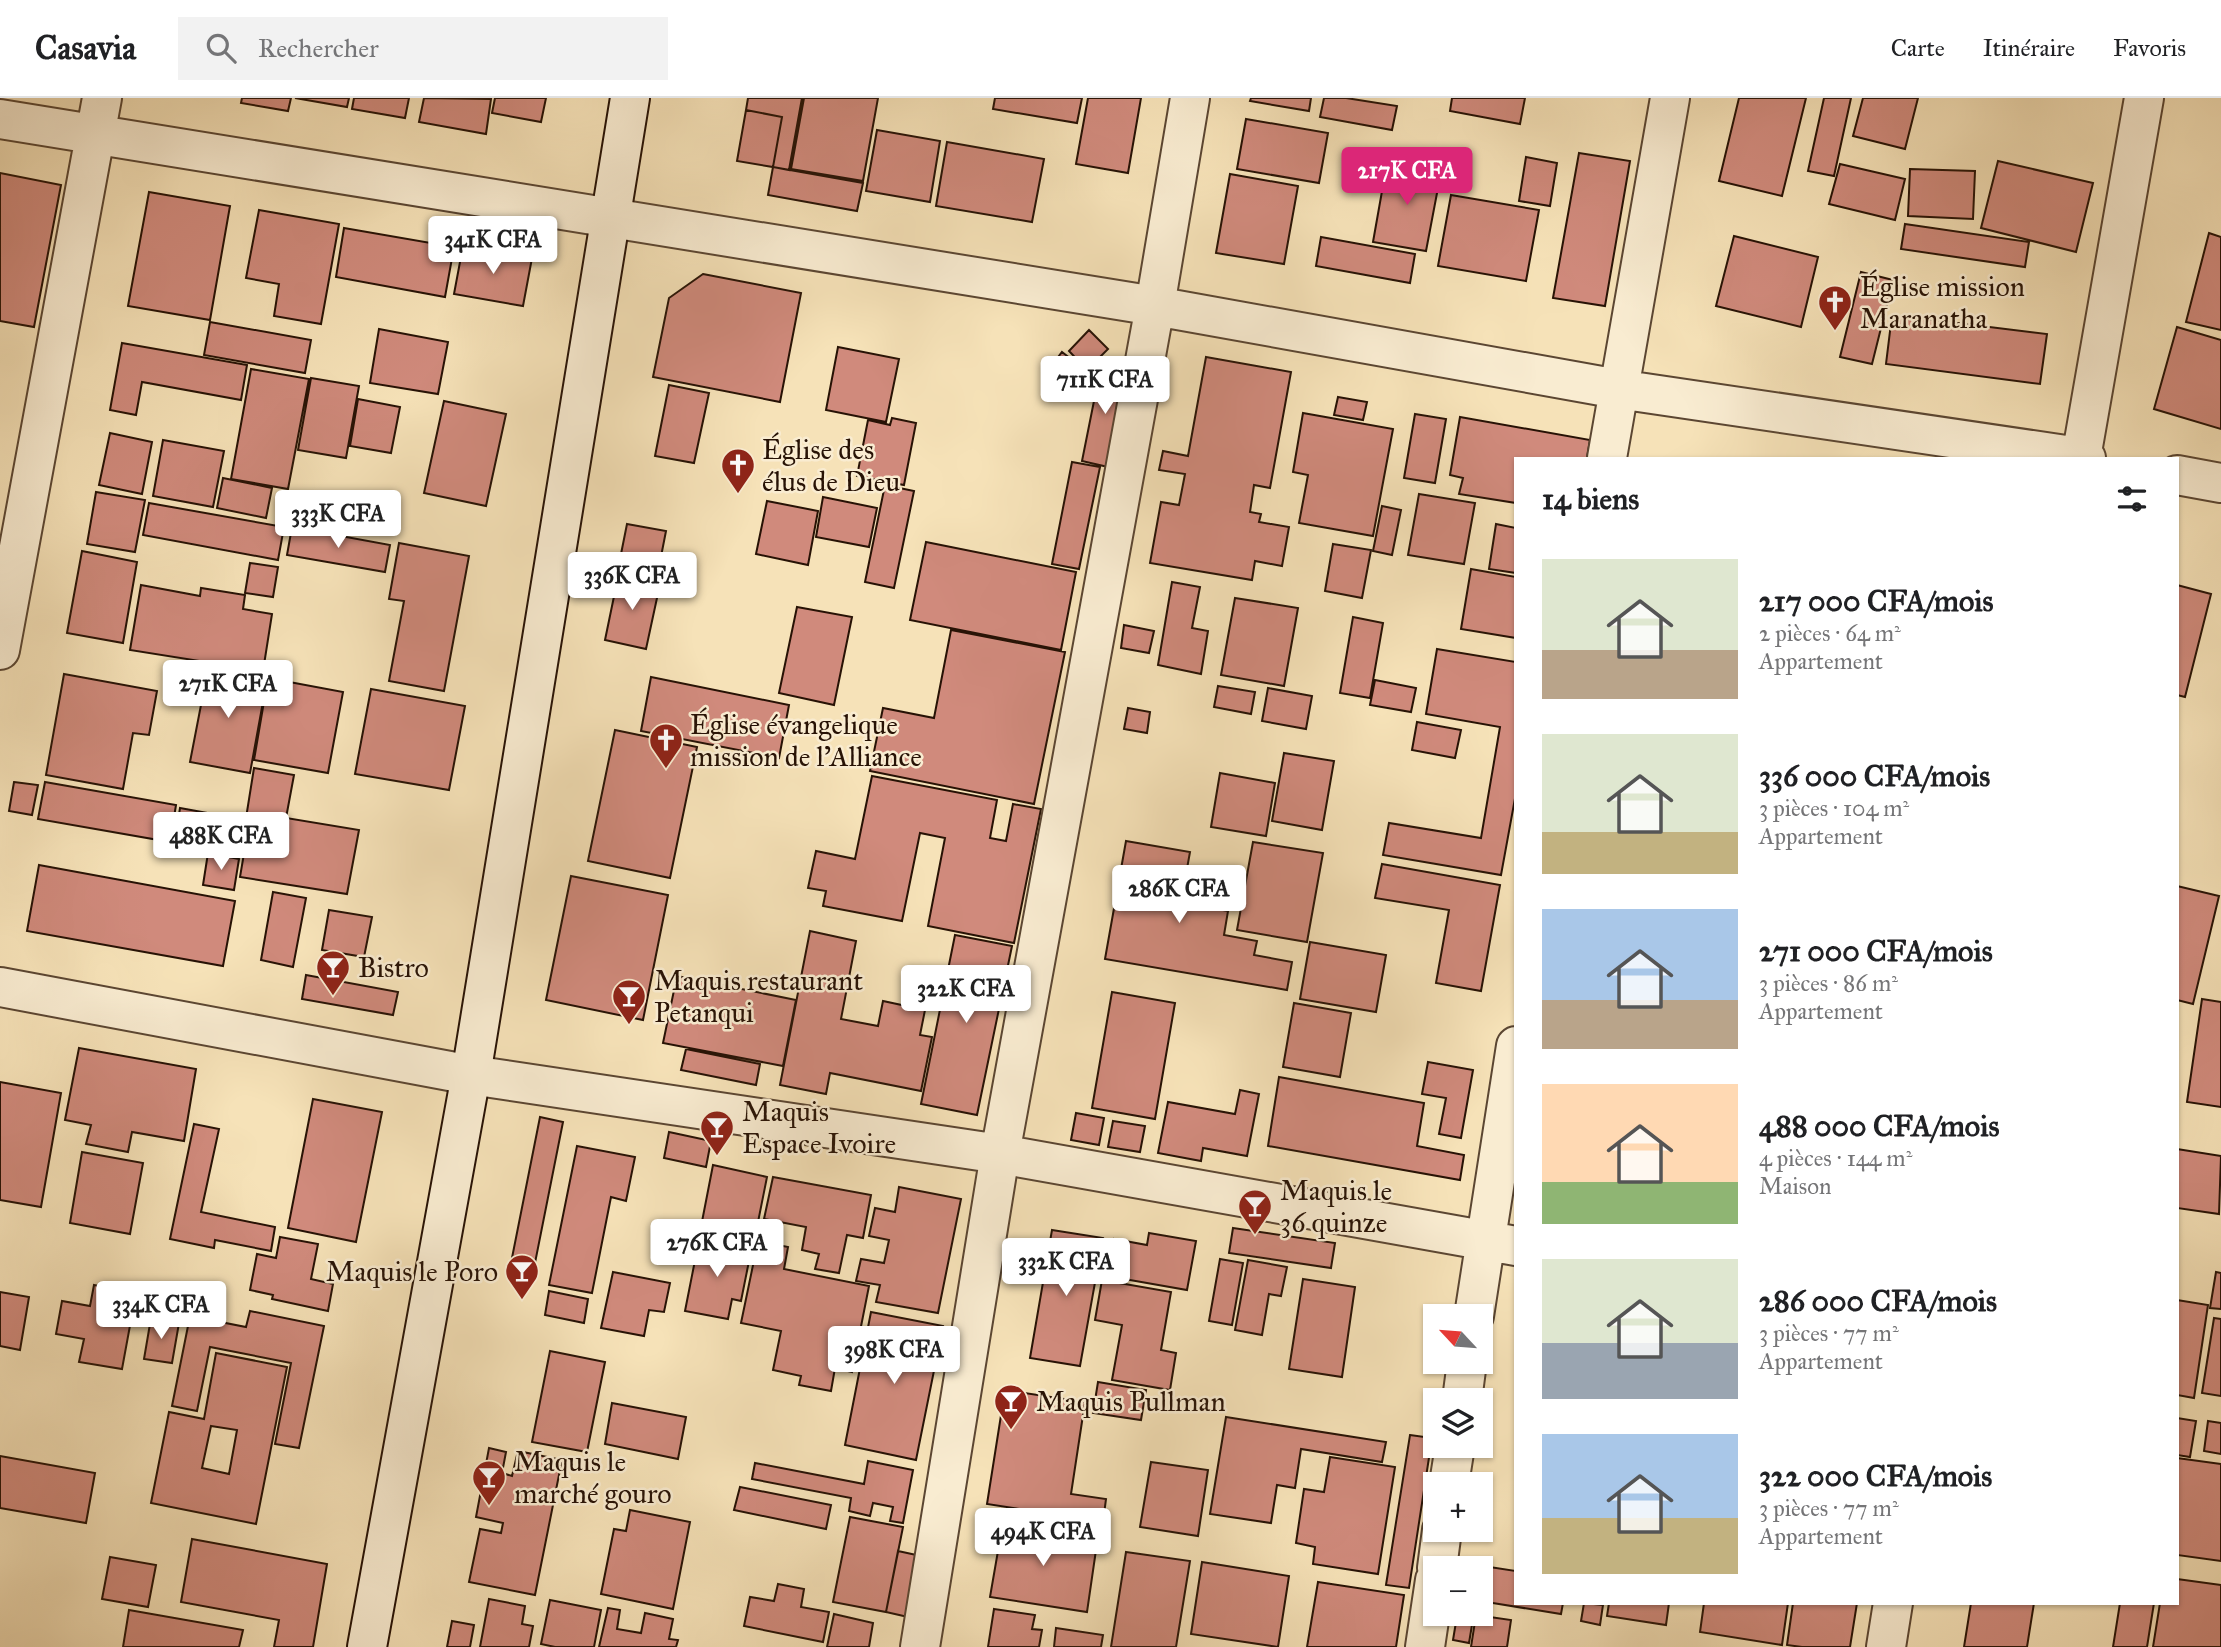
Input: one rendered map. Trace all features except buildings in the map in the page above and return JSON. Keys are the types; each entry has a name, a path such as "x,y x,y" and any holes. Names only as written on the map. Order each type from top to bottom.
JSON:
{"street":[{"path":"0,650 102,98"},
{"path":"367,1647 471,1074 630,98"},
{"path":"920,1647 1000,1154 1155,306 1190,98"},
{"path":"1607,457 1670,98"},
{"path":"2083,457 2144,98"},
{"path":"0,119 1155,306 1618,389 2076,457"},
{"path":"2179,475 2221,483"},
{"path":"0,987 471,1074 1000,1154 1500,1244"},
{"path":"1478,1304 1500,1244 1514,1071"},
{"path":"1886,1647 1893,1605"},
{"path":"1425,1647 1428,1626"}],"place":[{"name":"Église mission Maranatha","path":"1835,332"},
{"name":"Église des élus de Dieu","path":"738,495"},
{"name":"Église évangelique mission de l'Alliance","path":"666,770"},
{"name":"Bistro","path":"333,997"},
{"name":"Maquis restaurant Petanqui","path":"629,1026"},
{"name":"Maquis Espace Ivoire","path":"717,1157"},
{"name":"Maquis le 36 quinze","path":"1255,1236"},
{"name":"Maquis le Poro","path":"522,1301"},
{"name":"Maquis Pullman","path":"1011,1431"},
{"name":"Maquis le marché gouro","path":"489,1507"}]}
